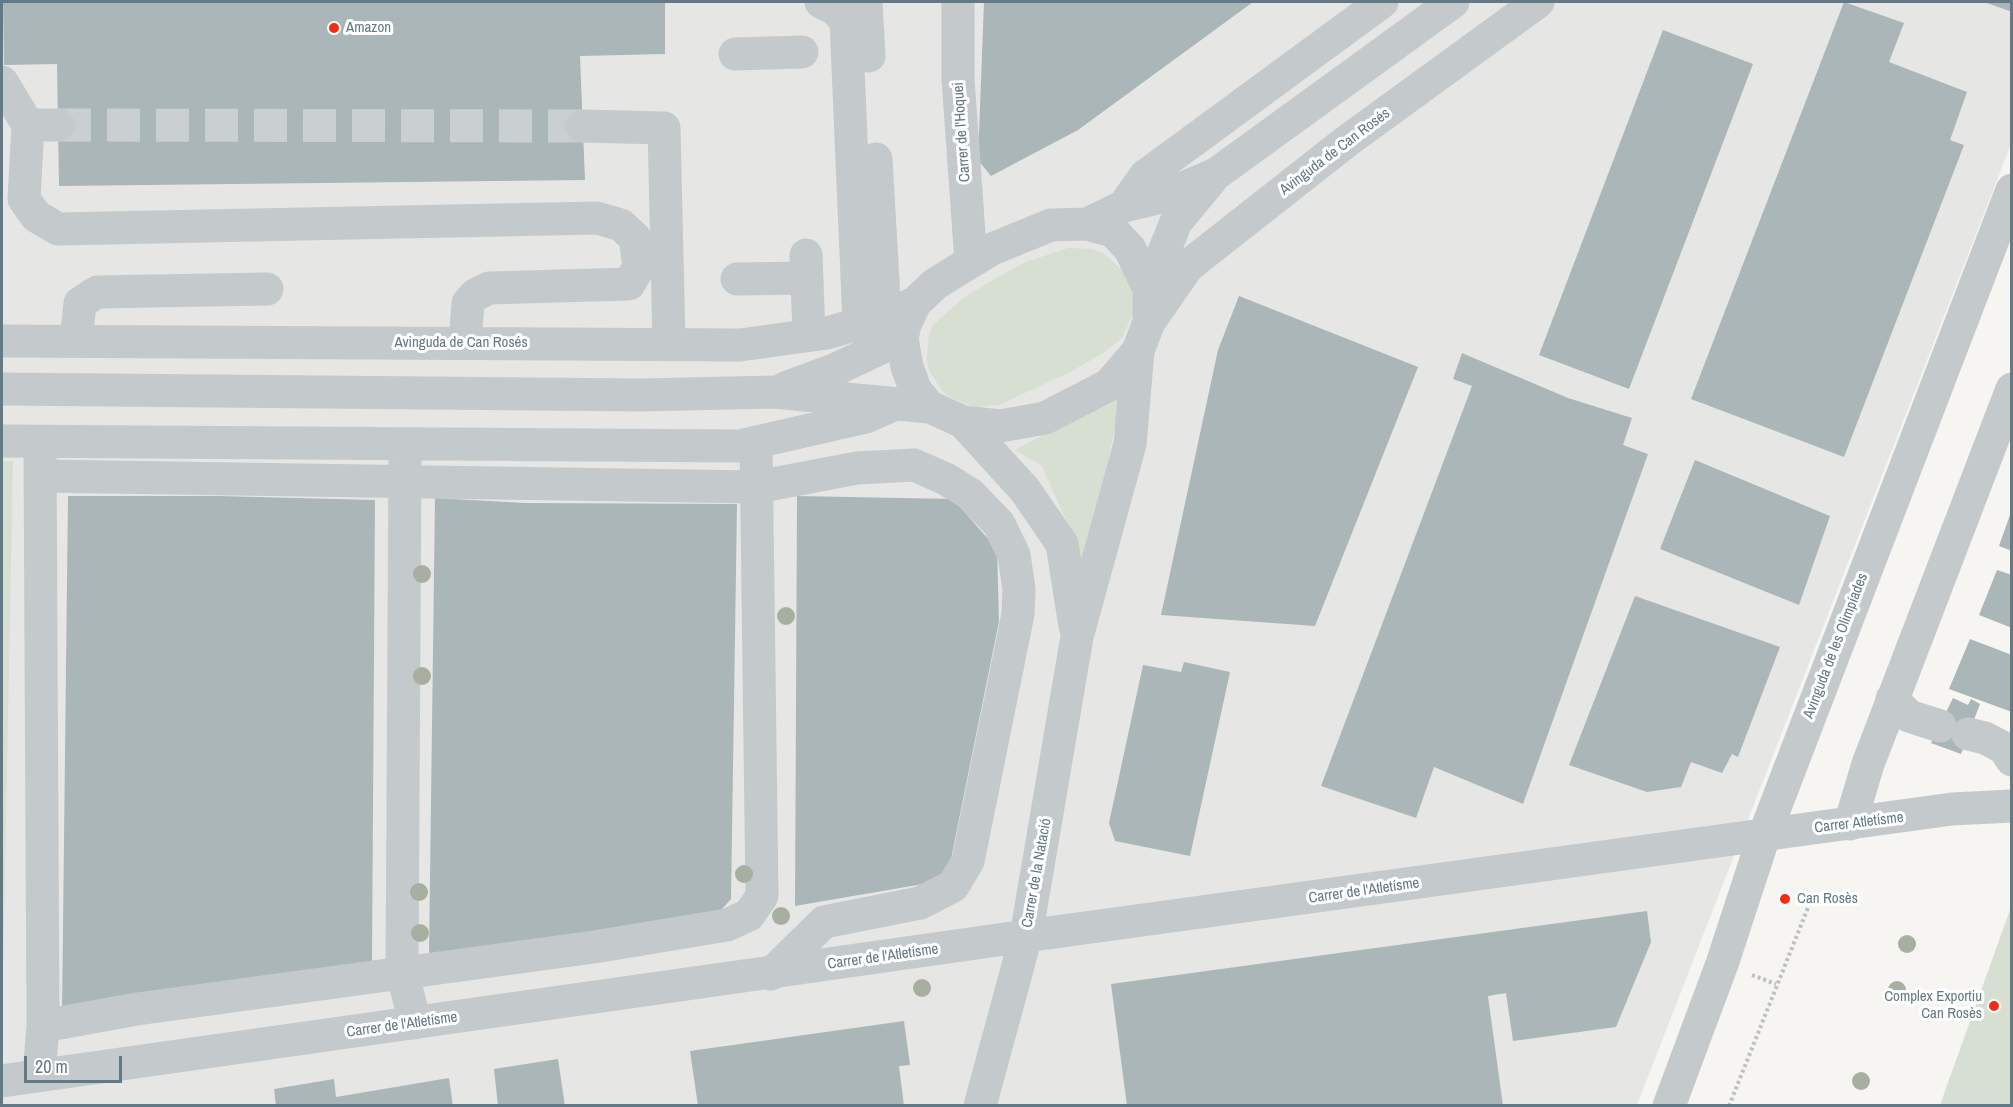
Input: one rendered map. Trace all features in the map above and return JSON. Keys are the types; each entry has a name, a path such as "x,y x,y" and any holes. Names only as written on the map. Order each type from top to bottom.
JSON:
{"street":[{"path":"822,2 835,9 846,21 882,326 907,368 916,391 930,407"},
{"path":"866,2 882,326"},
{"name":"Carrer de l'Hoquei","path":"958,2 958,78 971,262"},
{"path":"1124,206 1145,176 1382,2"},
{"path":"1087,225 1124,206 1165,196 1216,174 1454,2"},
{"name":"Avinguda de Can Rosés","path":"963,422 1000,426 1045,418 1109,385 1144,336 1188,266 1347,141 1538,2"},
{"path":"735,54 802,52"},
{"path":"2,82 43,125 24,199 36,216 58,228 597,219 621,225 635,237 639,267 628,284 479,279 475,295 468,303 465,344"},
{"path":"582,126 664,128 669,344"},
{"path":"1149,289 1176,222 1216,174"},
{"name":"Avinguda de les Olimpíades","path":"1669,1106 1722,964 1764,836 2012,190"},
{"path":"774,392 834,370 882,326 905,325 915,303 935,284 992,249 1051,225 1087,225 1113,231 1130,249 1149,289"},
{"path":"737,279 806,266 809,335"},
{"path":"76,341 81,290 96,292 267,289"},
{"name":"Carrer de la Natació","path":"980,1106 1026,936 1077,637 1130,444 1149,289"},
{"name":"Avinguda de Can Rosés","path":"2,341 740,345 882,326"},
{"path":"2,389 630,395 774,392 930,407 963,422"},
{"path":"1850,824 1868,764 2012,390"},
{"path":"2,441 739,446 866,417 896,404"},
{"name":"Carrer de la Natació","path":"963,422 1025,490 1062,544 1077,637"},
{"path":"39,1075 43,1026 40,441"},
{"path":"43,1026 137,1009 402,971 594,947 727,925 749,915 762,896 756,442"},
{"path":"405,444 402,971 415,1023"},
{"path":"40,476 757,487 857,468 914,465 946,479 970,495 999,524 1014,555 1019,589 1018,614 968,861 953,886 920,903 824,922 771,974"},
{"path":"1893,699 1909,716 1984,738 2004,748 2012,760"},
{"path":"1952,809 1968,800 2012,786"},
{"path":"1952,809 2012,806"},
{"name":"Carrer Atletísme","path":"1764,836 1952,809"},
{"name":"Carrer de l'Atletísme","path":"2,1081 771,974 1026,936 1764,836"}],"path":[{"path":"1729,1106 1813,895"}],"shaded area":[{"path":"2,2 2011,2 2011,144 1637,1105 2,1106"},
{"path":"1068,248 1092,249 1104,254 1122,270 1132,292 1134,304 1132,316 1122,338 1105,352 1070,372 999,405 974,407 942,391 929,370 927,359 929,335 934,324 966,296 1005,273 1026,262"},
{"path":"1122,393 1084,578 1073,536 1042,466 1015,450"},
{"path":"2,461 13,461 2,1026"},
{"name":"Complex Exportiu Can Rosès","path":"2011,907 2011,1105 1940,1105"}],"building":[{"path":"3,2 665,2 665,54 580,56 585,180 59,186 57,64 4,65"},
{"path":"984,2 1253,2 1078,130 991,176 978,160"},
{"path":"1844,2 1904,23 1889,62 1967,92 1950,140 1964,145 1844,457 1691,399"},
{"path":"1984,2 2012,2 2012,12"},
{"path":"1663,30 1753,64 1629,389 1539,355"},
{"path":"1239,296 1418,367 1315,626 1161,615 1218,350"},
{"path":"1462,353 1568,398 1632,418 1623,445 1648,454 1523,804 1434,767 1416,818 1321,786 1472,386 1453,379"},
{"path":"1695,460 1830,516 1799,605 1660,549"},
{"path":"68,496 219,496 375,500 372,963 62,1013"},
{"path":"797,496 953,499 997,549 999,621 949,869 929,883 795,906"},
{"path":"435,498 525,503 737,504 731,899 714,918 429,955"},
{"path":"2012,512 2012,551 1999,546"},
{"path":"1997,570 2012,575 2012,628 1979,615"},
{"path":"1635,596 1780,647 1738,757 1732,754 1722,773 1691,762 1681,787 1647,792 1569,765"},
{"path":"1970,639 2012,655 2012,712 1949,689"},
{"path":"1184,662 1230,672 1190,856 1115,841 1109,823 1143,665 1181,672"},
{"path":"1953,698 1968,705 1971,699 1980,704 1961,754 1931,743"},
{"path":"1647,911 1651,942 1616,1027 1513,1041 1506,993 1488,996 1503,1106 1127,1106 1111,984"},
{"path":"904,1021 910,1065 899,1066 904,1106 698,1106 690,1051"},
{"path":"558,1059 565,1106 498,1106 494,1069"},
{"path":"449,1078 453,1106 276,1106 274,1089 334,1079 336,1097"}],"tunnel":[{"path":"58,125 582,126"}],"place":[{"name":"Amazon","path":"334,28"},
{"name":"Can Rosès","path":"1785,899"},
{"name":"Complex Exportiu Can Rosès","path":"1994,1006"}]}
